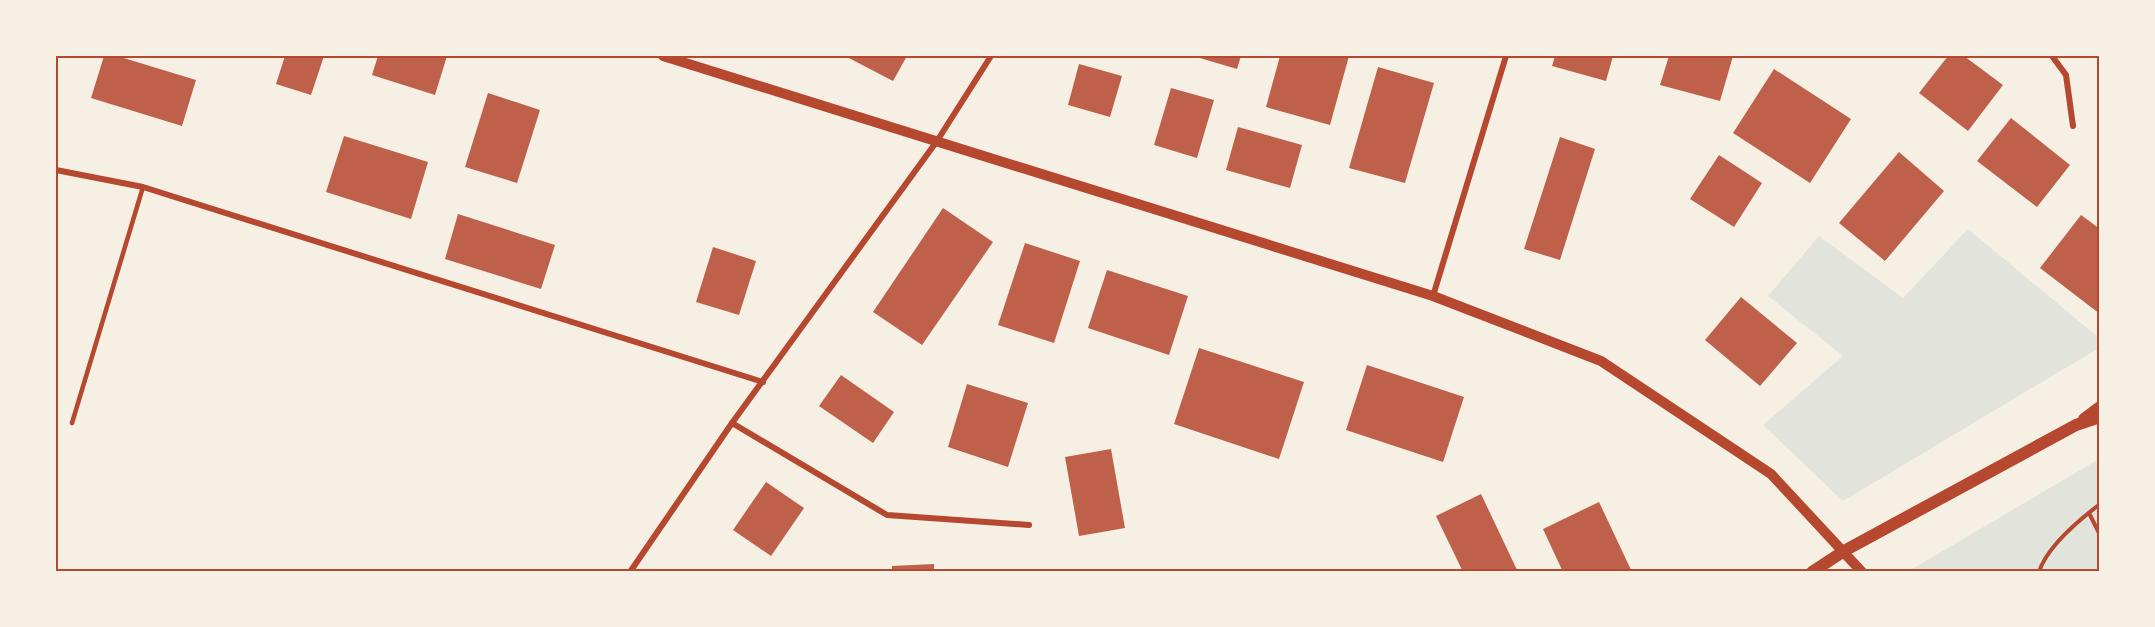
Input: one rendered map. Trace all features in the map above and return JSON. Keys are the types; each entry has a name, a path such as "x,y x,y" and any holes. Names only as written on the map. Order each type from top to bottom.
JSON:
{"main road":[{"path":"2076,426 2100,407"},
{"path":"1812,572 1844,551 2076,426 2100,417"}],"street":[{"path":"663,56 1433,296 1601,360 1771,474 1862,572"},
{"path":"630,572 732,423 937,141 991,56"},
{"path":"1433,296 1506,56"},
{"path":"2052,56 2066,75 2073,126"},
{"path":"56,170 143,187 763,382"},
{"path":"732,423 887,515 1029,525"}],"lane":[{"path":"72,423 143,187"}],"path":[{"path":"2039,572 2042,560 2079,520 2100,504"},
{"path":"2089,513 2100,535"}],"shaded area":[{"path":"1968,229 2099,338 2099,348 1843,501 1763,425 1843,356 1768,296 1819,236 1903,298"},
{"path":"2099,459 2099,571 1907,572"}],"building":[{"path":"104,56 117,56 196,80 182,126 91,98"},
{"path":"285,56 324,56 311,95 276,84"},
{"path":"378,56 447,56 435,95 372,75"},
{"path":"845,56 907,56 893,81"},
{"path":"1193,56 1241,56 1237,69"},
{"path":"1280,56 1349,56 1330,125 1266,107"},
{"path":"1555,56 1613,56 1606,81 1552,66"},
{"path":"1669,56 1733,56 1720,101 1660,85"},
{"path":"1948,56 1964,56 2003,85 1968,131 1919,93"},
{"path":"1079,64 1122,76 1110,117 1068,105"},
{"path":"1378,67 1434,83 1405,183 1349,168"},
{"path":"1774,69 1851,119 1810,183 1733,133"},
{"path":"1171,88 1214,100 1197,158 1154,145"},
{"path":"488,93 540,110 517,183 465,167"},
{"path":"2011,118 2070,165 2037,207 1977,161"},
{"path":"1238,127 1302,145 1290,188 1226,170"},
{"path":"344,136 428,162 411,219 326,192"},
{"path":"1560,137 1595,149 1560,260 1524,249"},
{"path":"1899,152 1944,191 1885,261 1839,223"},
{"path":"1719,155 1762,183 1734,227 1690,199"},
{"path":"943,208 993,242 922,345 873,312"},
{"path":"458,214 555,245 541,289 445,259"},
{"path":"2081,215 2100,229 2100,314 2040,268"},
{"path":"1025,243 1080,261 1054,343 998,325"},
{"path":"713,247 756,261 739,315 696,302"},
{"path":"1107,270 1188,296 1169,355 1088,328"},
{"path":"1741,297 1797,343 1760,386 1705,340"},
{"path":"1199,348 1304,382 1279,459 1174,424"},
{"path":"1367,365 1464,397 1443,462 1346,430"},
{"path":"841,375 894,412 873,443 819,406"},
{"path":"967,384 1028,403 1008,467 948,447"},
{"path":"1111,449 1125,528 1079,536 1065,457"},
{"path":"766,482 804,508 771,556 733,530"},
{"path":"1481,494 1518,572 1463,572 1436,516"},
{"path":"1599,502 1632,572 1563,572 1543,529"},
{"path":"934,564 934,572 892,572 892,566"}]}
